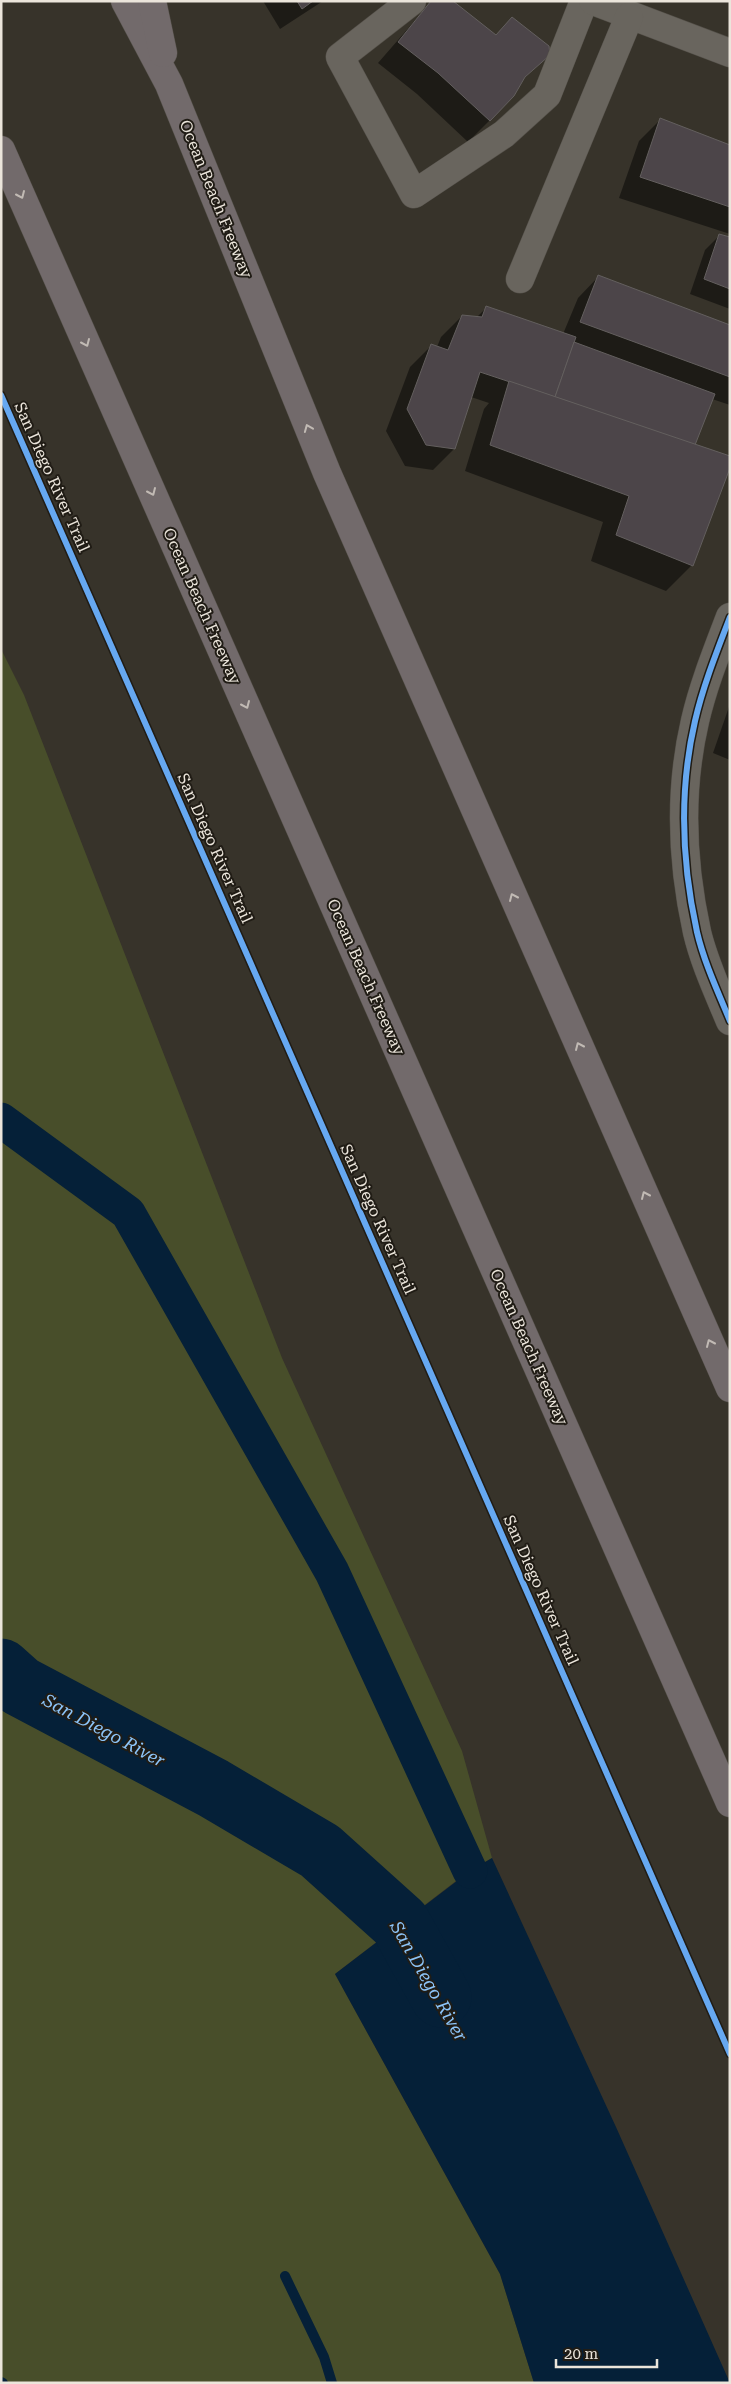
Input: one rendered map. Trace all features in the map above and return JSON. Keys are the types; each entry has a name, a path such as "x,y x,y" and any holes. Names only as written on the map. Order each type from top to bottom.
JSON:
{"highway":[{"path":"125,1 169,84"},
{"path":"152,1 169,84"},
{"name":"Ocean Beach Freeway","path":"169,84 327,473 730,1388"},
{"name":"Ocean Beach Freeway","path":"1,150 730,1803"}],"street":[{"path":"412,1 340,57 414,194 504,134 547,95 584,1"},
{"path":"593,1 629,17 730,53"},
{"path":"520,279 629,17"},
{"path":"730,617 695,722 686,776 684,824 688,880 698,934 730,1021"}],"green space":[{"path":"1,649 24,695 282,1358 462,1751 492,1858 469,1871 335,1974 500,2274 534,2383 1,2383"}],"water":[{"path":"492,1858 616,2127 730,2383 534,2383 500,2274 335,1974 470,1871"}],"building":[{"path":"297,1 313,1 302,9"},
{"path":"431,1 453,1 496,35 512,17 549,46 550,55 525,77 514,96 490,121 438,73 398,42"},
{"path":"660,118 730,145 730,207 640,177"},
{"path":"719,234 730,237 730,289 704,279"},
{"path":"598,275 730,325 730,377 580,322"},
{"path":"486,306 576,337 555,397 480,372 455,449 426,445 407,409 431,344 448,350 462,315 482,317"},
{"path":"574,342 715,394 695,445 555,397"},
{"path":"509,381 730,456 730,468 693,566 616,535 629,496 490,445"}],"waterway":[{"path":"1,1120 128,1213 332,1572 470,1871"},
{"name":"San Diego River","path":"1,1669 20,1686 213,1788 320,1851 400,1923 441,1997"},
{"path":"285,2276 324,2357 332,2383"}],"cycle path":[{"name":"San Diego River Trail","path":"1,395 730,2054"},
{"path":"730,617 706,682 695,721 686,774 684,827 688,880 697,932 707,966 730,1021"}]}
